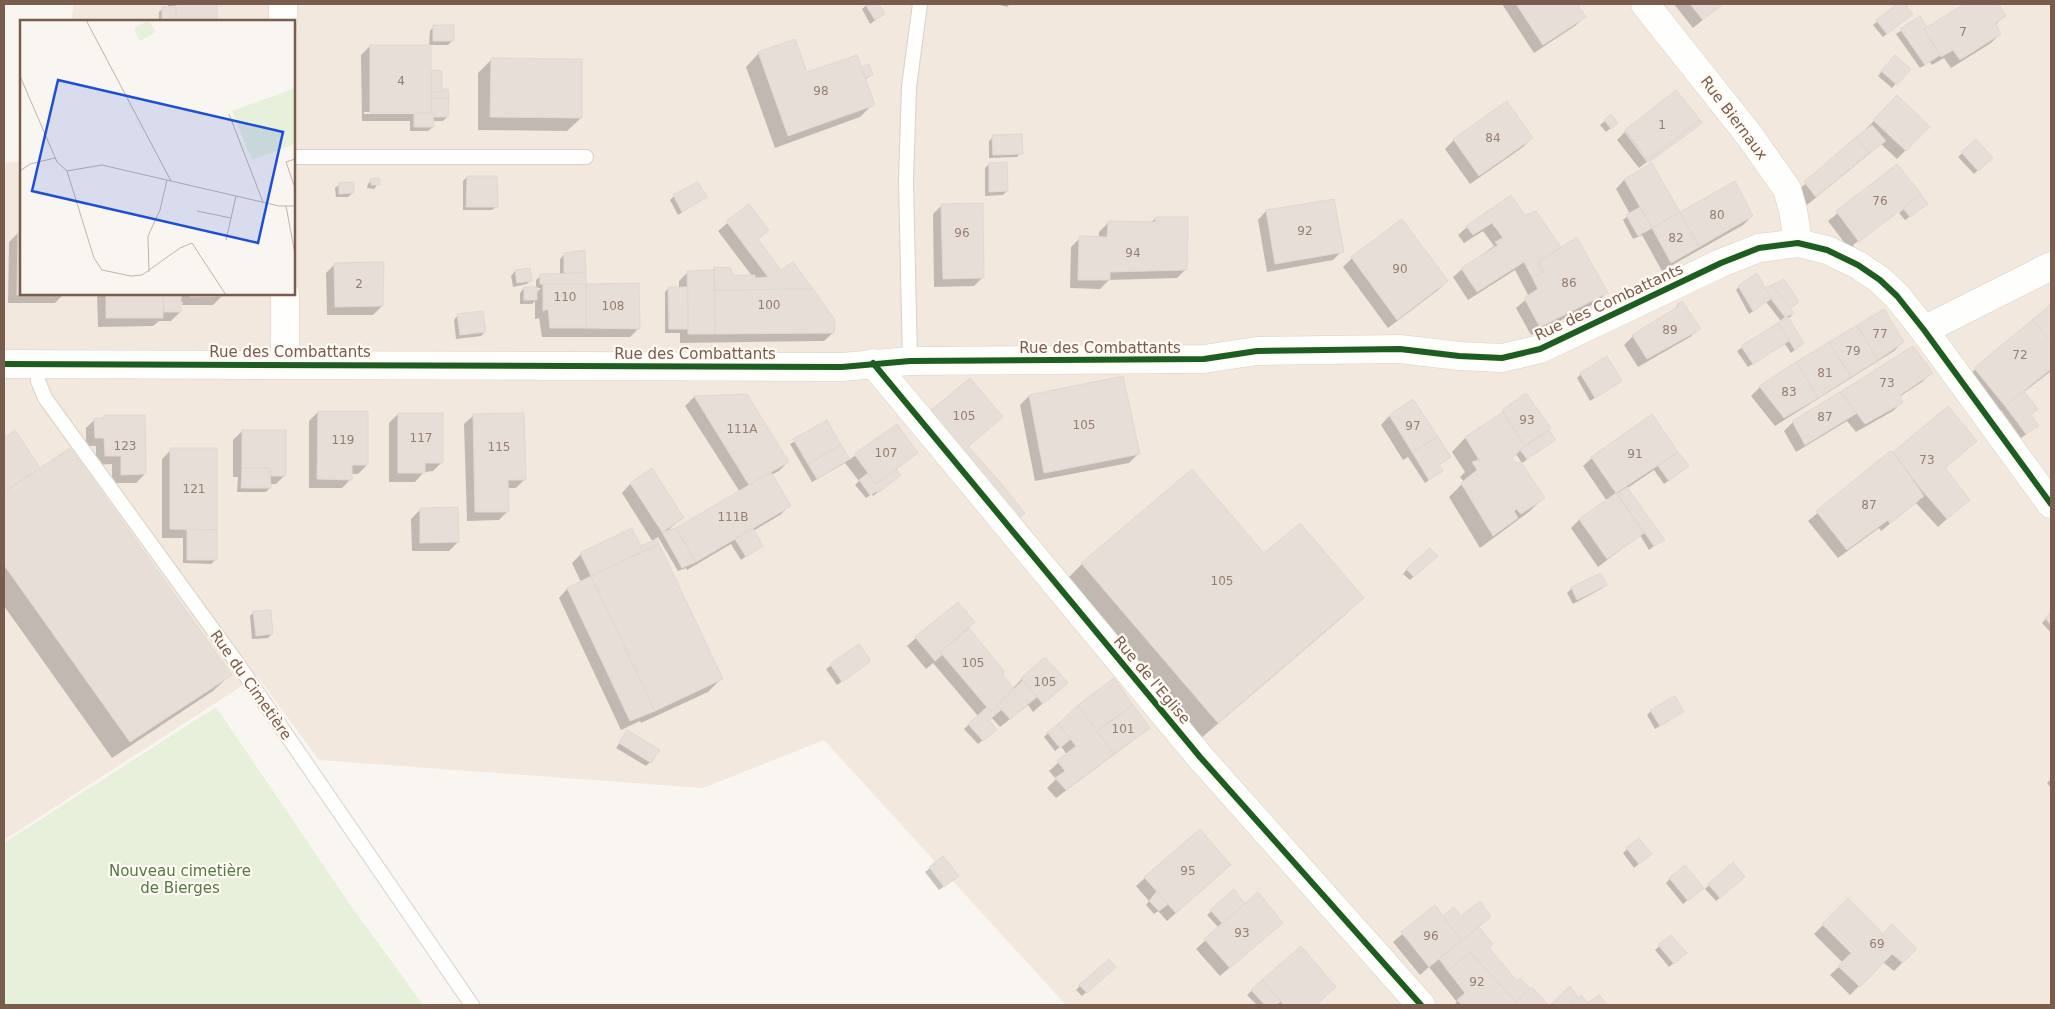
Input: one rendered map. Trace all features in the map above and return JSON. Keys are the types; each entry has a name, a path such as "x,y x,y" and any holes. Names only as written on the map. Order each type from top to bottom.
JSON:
{"street":[{"path":"283,4 283,20"},
{"name":"Rue Biernaux","path":"1645,4 1749,135 1786,189 1793,210 1798,243"},
{"name":"Rue des Combattants","path":"4,364 842,367 910,361 1204,359 1257,351 1400,349 1458,356 1502,358 1540,349 1721,263 1759,248 1798,243 1827,250 1858,265 1880,280 1897,296 2051,504"},
{"path":"1924,330 2051,266"},
{"path":"285,295 285,364"},
{"name":"Rue de l'Eglise","path":"873,363 1200,757 1421,1005"}],"lane":[{"path":"910,361 906,180 909,87 920,4"},
{"path":"295,157 586,157"},
{"name":"Rue du Cimetière","path":"37,364 38,381 45,398 235,660 472,1005"}],"shaded area":[{"path":"74,4 2051,4 2051,1005 1066,1005 824,740 703,788 319,760 257,676 4,840 4,163 20,161 20,295 295,295 295,20 71,20"}],"green space":[{"name":"Nouveau cimetière de Bierges","path":"216,707 349,903 423,1005 4,1005 4,843"}],"building":[{"path":"176,4 217,4 217,20 176,20"},
{"path":"865,4 879,4 885,14 875,20"},
{"path":"1516,4 1577,4 1586,17 1543,45"},
{"path":"1690,4 1723,4 1703,20"},
{"path":"1897,4 1905,4 1913,14 1887,34 1876,20"},
{"path":"1964,4 1999,4 2006,16 1995,23 2001,34 1960,60 1953,50 1941,57 1924,29"},
{"path":"176,6 176,20 162,20 162,7"},
{"path":"1920,16 1927,27 1924,29 1940,55 1925,65 1900,29"},
{"path":"433,25 454,25 454,41 433,41"},
{"path":"795,39 807,72 857,55 875,105 788,136 758,52"},
{"path":"370,45 431,45 431,113 370,113"},
{"path":"1895,55 1911,69 1897,85 1881,71"},
{"path":"491,58 582,59 582,118 490,117"},
{"path":"869,64 873,75 865,78 861,67"},
{"path":"431,70 442,71 442,92 431,92"},
{"path":"442,89 448,89 449,98 431,98 431,92 442,92"},
{"path":"1676,90 1700,120 1648,160 1625,130"},
{"path":"1897,95 1930,127 1906,151 1873,120"},
{"path":"431,98 449,98 448,117 434,117 433,113 431,113"},
{"path":"1507,101 1533,138 1479,176 1453,139"},
{"path":"414,113 433,113 434,127 414,127"},
{"path":"1611,114 1618,123 1611,129 1604,120"},
{"path":"1700,120 1702,123 1648,163 1624,131 1648,160"},
{"path":"1872,125 1886,141 1869,153 1856,137"},
{"path":"1022,134 1023,154 993,155 992,135"},
{"path":"1856,137 1869,153 1816,197 1804,182"},
{"path":"1976,139 1993,158 1978,171 1961,152"},
{"path":"1007,162 1008,191 989,192 989,163"},
{"path":"1652,163 1680,212 1652,228 1624,179"},
{"path":"1897,164 1921,194 1859,242 1836,211"},
{"path":"467,176 497,176 498,207 466,207"},
{"path":"371,178 380,179 380,185 371,185"},
{"path":"1735,181 1753,216 1699,247 1680,212"},
{"path":"354,182 354,193 339,194 339,183"},
{"path":"698,182 707,197 682,212 673,195"},
{"path":"1921,194 1928,204 1910,217 1903,208"},
{"path":"1511,195 1525,215 1536,211 1561,247 1538,262 1543,272 1532,277 1524,262 1477,292 1461,268 1498,245 1495,242 1503,238 1492,223 1473,235 1466,226"},
{"path":"1334,199 1344,252 1275,264 1266,210"},
{"path":"983,203 984,278 943,279 941,204"},
{"path":"749,204 769,230 758,239 781,270 793,262 813,289 715,290 714,267 731,268 732,275 755,275 755,278 768,277 726,221"},
{"path":"1640,207 1652,228 1638,236 1626,215"},
{"path":"1680,212 1699,247 1671,263 1652,228"},
{"path":"1156,217 1188,217 1187,270 1110,272 1110,280 1078,280 1079,236 1107,237 1108,221 1155,222"},
{"path":"1402,219 1448,281 1397,320 1351,257"},
{"path":"18,232 20,232 20,295 17,295"},
{"path":"1577,237 1608,293 1540,327 1524,298 1538,289 1532,277 1543,272 1538,262"},
{"path":"585,250 586,273 564,273 564,253"},
{"path":"384,262 383,306 335,307 334,263"},
{"path":"530,268 532,281 517,283 515,270"},
{"path":"714,270 715,334 688,334 687,271"},
{"path":"586,273 586,284 540,284 540,274"},
{"path":"1757,273 1771,299 1753,311 1738,286"},
{"path":"1784,279 1799,302 1790,308 1772,285"},
{"path":"639,283 640,329 586,328 586,284"},
{"path":"543,284 586,284 586,328 550,328 548,309 543,311"},
{"path":"1772,285 1794,314 1785,317 1771,299 1765,288"},
{"path":"524,287 537,287 537,300 524,300"},
{"path":"668,287 688,287 688,329 669,329"},
{"path":"813,289 835,320 834,333 715,334 715,290"},
{"path":"106,295 163,295 163,318 106,318"},
{"path":"163,295 181,295 181,312 164,312"},
{"path":"191,295 223,295 223,296 190,297"},
{"path":"1682,301 1701,329 1647,359 1632,335 1679,306 1677,304"},
{"path":"2051,304 2051,342 2032,320"},
{"path":"1884,309 1904,342 1878,360 1857,325"},
{"path":"483,311 486,332 460,335 457,314"},
{"path":"1785,317 1788,317 1804,343 1795,350 1778,323"},
{"path":"2032,320 2051,342 2051,369 2005,406 1974,368"},
{"path":"1778,323 1789,341 1753,364 1741,346"},
{"path":"1857,325 1878,360 1851,377 1829,342"},
{"path":"1829,342 1851,377 1818,398 1796,362"},
{"path":"1913,346 1933,373 1900,395 1903,403 1865,424 1840,392"},
{"path":"1607,356 1622,381 1595,398 1580,373"},
{"path":"1796,362 1818,398 1784,418 1759,386"},
{"path":"1123,376 1140,454 1044,473 1029,395"},
{"path":"970,378 1003,417 958,455 925,415"},
{"path":"2024,391 2038,409 2031,415 2039,426 2026,434 2005,406"},
{"path":"1840,392 1857,413 1805,445 1792,421"},
{"path":"1526,393 1551,428 1525,446 1502,410"},
{"path":"747,394 789,462 749,485 694,396"},
{"path":"1413,399 1438,437 1412,452 1389,415"},
{"path":"1948,406 1977,441 1945,468 1970,500 1947,519 1920,488 1893,452"},
{"path":"318,411 368,411 368,465 352,465 352,480 317,479"},
{"path":"1503,412 1525,446 1512,458 1516,463 1521,462 1545,498 1521,514 1516,509 1514,511 1518,518 1493,536 1461,483 1477,470 1472,462 1478,460 1481,463 1465,437"},
{"path":"398,413 443,413 443,463 425,463 425,473 398,473"},
{"path":"524,413 526,480 508,480 509,512 475,512 473,414"},
{"path":"1652,414 1678,452 1616,493 1591,457"},
{"path":"104,415 145,415 146,474 121,475 121,456 105,456 104,438 95,438 94,418 104,418"},
{"path":"827,420 841,445 808,464 793,439"},
{"path":"897,424 918,453 876,484 854,454"},
{"path":"15,430 40,468 4,492 4,438"},
{"path":"242,430 286,430 286,476 270,476 270,468 242,468"},
{"path":"1549,430 1556,440 1527,459 1520,450"},
{"path":"1438,437 1451,457 1439,465 1443,471 1429,480 1412,452"},
{"path":"841,445 850,459 817,479 808,464"},
{"path":"969,447 999,481 988,491 958,455"},
{"path":"70,448 232,675 130,742 4,565 4,492"},
{"path":"170,448 217,448 217,530 170,529"},
{"path":"1890,451 1893,452 1924,496 1890,524 1888,520 1847,550 1816,511"},
{"path":"1678,452 1689,466 1669,481 1658,466"},
{"path":"242,468 270,468 271,488 241,488"},
{"path":"652,468 684,518 662,532 630,483"},
{"path":"896,469 901,475 878,493 877,491 870,495 859,480 868,473 876,484"},
{"path":"1192,469 1264,553 1300,523 1364,598 1218,723 1081,563"},
{"path":"771,472 791,506 696,562 676,528"},
{"path":"999,481 1025,513 1018,519 988,491"},
{"path":"1627,487 1665,540 1654,546 1617,494"},
{"path":"1616,493 1644,533 1607,559 1579,519"},
{"path":"458,507 459,542 420,543 420,508"},
{"path":"632,528 641,546 656,539 659,544 591,576 580,553"},
{"path":"676,528 696,562 682,568 662,532"},
{"path":"753,528 763,546 746,557 735,539"},
{"path":"187,529 217,530 217,560 187,560"},
{"path":"659,544 723,679 655,711 591,576"},
{"path":"1430,548 1438,556 1414,577 1406,569"},
{"path":"1601,573 1607,585 1577,600 1571,587"},
{"path":"591,576 655,711 630,721 567,588"},
{"path":"958,602 975,622 940,652 942,655 935,661 915,637"},
{"path":"271,610 273,634 256,636 253,611"},
{"path":"2051,612 2051,625 2045,618"},
{"path":"969,628 1004,671 1003,675 1014,689 991,712 940,652"},
{"path":"859,644 871,661 842,682 830,664"},
{"path":"1045,657 1068,683 1043,704 1021,678"},
{"path":"1114,678 1133,705 1097,731 1078,705"},
{"path":"1023,680 1037,697 1010,719 997,705"},
{"path":"1675,696 1684,712 1660,726 1650,710"},
{"path":"997,705 1001,710 989,720 997,730 983,741 968,724 987,707 991,712"},
{"path":"1078,705 1114,754 1066,790 1055,778 1065,771 1057,761 1076,746 1058,724"},
{"path":"1133,705 1150,728 1114,754 1097,731"},
{"path":"1058,724 1071,739 1060,748 1047,732"},
{"path":"627,730 660,750 651,763 619,743"},
{"path":"1200,829 1231,865 1176,913 1144,877"},
{"path":"1639,838 1652,854 1639,864 1626,848"},
{"path":"943,856 959,876 944,887 929,867"},
{"path":"1733,862 1745,877 1720,898 1708,884"},
{"path":"1685,865 1704,888 1688,901 1669,878"},
{"path":"1234,889 1245,904 1222,923 1210,910"},
{"path":"1157,891 1168,904 1159,911 1149,901"},
{"path":"1258,892 1283,923 1230,968 1204,939"},
{"path":"1848,898 1883,934 1892,924 1917,949 1903,963 1892,954 1860,987 1838,966 1851,953 1822,924"},
{"path":"1480,901 1491,917 1461,941 1443,916 1454,907 1461,916"},
{"path":"1435,905 1461,941 1429,967 1401,932"},
{"path":"1479,927 1493,944 1489,948 1517,981 1520,978 1530,988 1516,1002 1470,952 1448,971 1439,959"},
{"path":"1671,935 1687,953 1674,964 1658,945"},
{"path":"1301,946 1336,987 1316,1005 1284,1005 1262,980"},
{"path":"1470,952 1520,1005 1462,1005 1457,1000 1465,993 1448,971"},
{"path":"1109,959 1116,967 1087,993 1079,985"},
{"path":"1262,980 1281,1001 1276,1005 1265,1005 1251,990"},
{"path":"1570,986 1578,997 1569,1005 1550,1005"},
{"path":"1532,987 1548,1005 1520,1005 1516,1002"},
{"path":"1581,995 1588,1003 1586,1005 1569,1005"},
{"path":"1599,995 1608,1005 1586,1005 1588,1003"}],"cycle path":[{"path":"4,364 842,367 910,361 1204,359 1257,351 1400,349 1459,356 1502,358 1540,349 1721,263 1759,248 1798,243 1827,250 1858,265 1880,280 1897,296 2051,504"},
{"path":"873,363 1200,757 1421,1005"}]}
